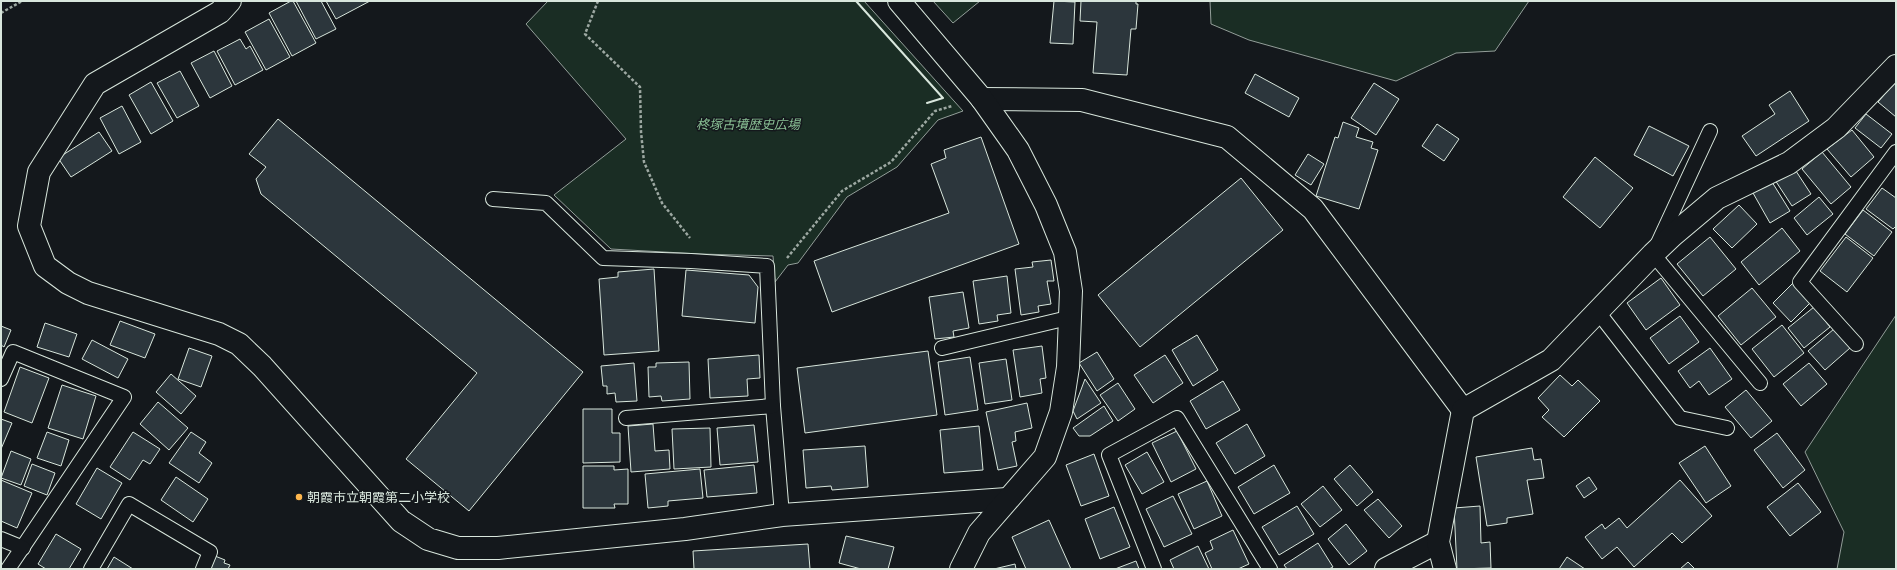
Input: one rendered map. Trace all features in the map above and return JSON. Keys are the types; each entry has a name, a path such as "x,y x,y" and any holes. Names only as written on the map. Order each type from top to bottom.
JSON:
{"street":[{"path":"230,1 220,12 94,84 39,172 29,226 45,266 68,283 88,293 219,334 239,344 262,366 401,522 428,539 458,548 498,548 685,529 782,515 1007,499"},
{"path":"899,1 982,99 1018,150 1046,205 1065,252 1071,291 1072,317 1068,367 1061,412 1045,457 979,533 962,569"},
{"path":"1463,410 1551,360 1653,254 1717,198 1789,163 1836,128 1896,66"},
{"path":"982,99 1082,100 1226,137 1313,209 1463,410 1438,542 1445,569"},
{"path":"1386,569 1438,542"}],"lane":[{"path":"1710,131 1653,254 1760,383"},
{"path":"1856,344 1800,282 1896,152"},
{"path":"493,199 546,203 603,258 691,261 767,266 773,406 782,515"},
{"path":"1598,312 1680,418 1727,428"},
{"path":"942,348 1072,317"},
{"path":"1,380 13,352 124,397 8,569"},
{"path":"626,418 773,406"},
{"path":"1154,569 1109,455 1177,418 1270,569"},
{"path":"91,569 129,504 210,552 203,569"},
{"path":"1,539 23,548"}],"path":[{"path":"1,13 22,1"},
{"path":"598,1 585,34 640,87 640,132 644,162 662,203 692,242 691,261"},
{"path":"789,257 842,191 891,162 935,111 957,105"}],"green space":[{"name":"柊塚古墳歴史広場","path":"548,1 864,1 963,111 938,120 897,167 847,197 798,263 788,265 775,282 773,256 611,249 554,195 626,139 526,24"},
{"path":"933,1 980,1 953,23"},
{"path":"1210,1 1529,1 1495,51 1456,53 1396,81 1249,40 1211,24"},
{"path":"1896,315 1896,569 1837,569 1844,532 1805,452"}],"building":[{"path":"293,1 316,43 292,56 269,13"},
{"path":"296,1 321,1 336,29 316,39"},
{"path":"326,1 370,1 336,19"},
{"path":"1054,1 1075,2 1073,44 1050,43"},
{"path":"1081,1 1136,1 1136,4 1138,4 1136,29 1131,29 1127,75 1093,73 1097,22 1080,21"},
{"path":"269,19 290,57 266,70 245,32"},
{"path":"240,39 246,49 250,46 263,70 235,85 217,51"},
{"path":"214,51 232,86 210,98 191,63"},
{"path":"180,71 199,106 177,118 157,83"},
{"path":"1255,74 1299,98 1289,117 1245,93"},
{"path":"1896,81 1896,117 1878,102"},
{"path":"151,82 173,121 151,134 129,95"},
{"path":"1374,83 1399,99 1376,135 1351,118"},
{"path":"1790,91 1809,121 1756,156 1742,136 1775,114 1769,105"},
{"path":"122,106 141,142 119,154 100,118"},
{"path":"1866,114 1892,134 1881,148 1855,128"},
{"path":"278,119 583,372 469,511 406,459 477,373 261,194 256,179 266,167 249,154"},
{"path":"1343,122 1359,128 1356,137 1373,142 1371,148 1378,150 1359,209 1316,196 1335,137 1338,138"},
{"path":"1437,124 1459,139 1444,161 1422,146"},
{"path":"1649,126 1689,146 1673,176 1634,155"},
{"path":"1852,130 1874,157 1851,177 1827,149"},
{"path":"99,132 112,151 71,177 58,158"},
{"path":"981,137 1019,244 832,312 814,261 949,213 931,164 946,158 944,150"},
{"path":"1822,152 1851,187 1831,204 1802,169"},
{"path":"1308,154 1324,164 1311,185 1295,175"},
{"path":"1595,157 1633,188 1600,228 1563,197"},
{"path":"1794,168 1811,194 1792,206 1775,180"},
{"path":"1241,178 1283,230 1140,347 1098,295"},
{"path":"1772,182 1790,211 1770,223 1753,193"},
{"path":"1882,188 1896,198 1896,226 1893,229 1866,209"},
{"path":"1819,197 1833,214 1807,235 1794,218"},
{"path":"1739,205 1757,224 1732,248 1713,229"},
{"path":"1863,210 1892,232 1874,256 1845,234"},
{"path":"1782,228 1800,251 1759,285 1741,262"},
{"path":"1710,237 1736,269 1703,296 1677,264"},
{"path":"1846,237 1873,258 1847,292 1820,271"},
{"path":"1051,260 1054,281 1047,281 1051,304 1038,306 1039,312 1021,315 1015,269 1033,267 1032,262"},
{"path":"654,269 659,351 604,355 599,279 618,277 618,272"},
{"path":"686,270 749,275 758,287 755,323 682,316"},
{"path":"1007,276 1011,313 997,315 998,321 979,324 973,281"},
{"path":"1661,278 1680,305 1646,330 1627,303"},
{"path":"1793,283 1811,302 1791,322 1773,303"},
{"path":"1752,288 1776,317 1741,345 1718,316"},
{"path":"963,292 969,328 953,331 954,337 935,339 929,297"},
{"path":"1814,307 1830,327 1804,348 1788,328"},
{"path":"1680,316 1699,342 1669,364 1650,338"},
{"path":"120,321 155,334 145,358 110,345"},
{"path":"45,323 77,334 69,357 37,347"},
{"path":"1782,325 1804,353 1774,377 1752,349"},
{"path":"1,326 11,330 4,347 1,345"},
{"path":"1834,329 1850,348 1825,370 1808,351"},
{"path":"1197,335 1218,370 1193,386 1172,350"},
{"path":"92,340 128,359 118,378 82,359"},
{"path":"1042,346 1046,378 1040,379 1042,393 1020,397 1013,350"},
{"path":"189,348 212,356 201,387 178,379"},
{"path":"1710,348 1732,379 1709,395 1699,381 1690,388 1678,371"},
{"path":"928,351 937,415 805,433 797,368"},
{"path":"1097,352 1114,379 1097,391 1079,363"},
{"path":"759,355 760,378 747,379 748,396 710,398 708,359"},
{"path":"1165,355 1183,383 1153,403 1134,375"},
{"path":"970,357 978,410 945,415 938,362"},
{"path":"1006,359 1012,400 985,404 979,363"},
{"path":"689,362 690,399 662,401 661,396 649,397 648,367 656,367 656,363"},
{"path":"634,363 637,401 616,402 615,393 607,394 607,386 603,386 601,366"},
{"path":"1809,363 1827,384 1801,406 1783,384"},
{"path":"20,367 49,378 32,423 4,412"},
{"path":"171,374 196,396 181,414 156,392"},
{"path":"1560,375 1572,386 1578,380 1600,401 1564,437 1542,417 1549,410 1538,398"},
{"path":"1085,379 1101,403 1077,419 1073,411"},
{"path":"1223,381 1240,410 1206,429 1190,401"},
{"path":"1118,383 1135,409 1118,421 1100,395"},
{"path":"62,385 96,396 83,439 48,428"},
{"path":"1746,390 1772,421 1751,438 1725,407"},
{"path":"158,402 188,428 169,450 140,424"},
{"path":"1027,403 1032,428 1015,432 1016,441 1012,442 1017,466 998,470 986,412"},
{"path":"1104,406 1113,421 1090,436 1079,436 1073,428"},
{"path":"583,409 612,409 612,433 620,433 620,462 583,463"},
{"path":"1,419 12,423 1,449"},
{"path":"653,424 655,451 669,450 670,469 631,472 628,426"},
{"path":"1247,424 1265,456 1235,474 1216,443"},
{"path":"754,425 758,462 720,465 717,428"},
{"path":"979,426 983,470 944,473 940,430"},
{"path":"710,428 711,467 674,469 672,429"},
{"path":"1177,431 1196,469 1171,482 1152,443"},
{"path":"47,432 69,440 61,466 37,458"},
{"path":"133,432 160,449 150,464 143,460 130,480 110,467"},
{"path":"191,432 206,442 199,453 212,463 199,483 169,463"},
{"path":"1777,433 1805,470 1783,488 1754,450"},
{"path":"865,446 868,487 832,490 831,486 806,488 803,450"},
{"path":"1705,446 1731,486 1706,503 1679,463"},
{"path":"1532,448 1534,460 1541,459 1544,478 1527,480 1533,514 1507,518 1507,523 1487,526 1476,457"},
{"path":"11,451 31,459 21,485 1,478"},
{"path":"1147,452 1164,482 1142,494 1125,465"},
{"path":"1094,454 1109,496 1081,506 1066,465"},
{"path":"32,464 55,473 47,495 24,486"},
{"path":"754,465 757,493 707,497 704,470"},
{"path":"1274,465 1290,493 1254,514 1238,487"},
{"path":"1350,465 1373,492 1357,506 1334,479"},
{"path":"583,466 614,466 614,470 628,469 628,504 614,504 615,508 583,508"},
{"path":"97,468 122,483 101,519 76,504"},
{"path":"700,469 703,498 668,501 668,506 648,508 645,474"},
{"path":"176,477 208,499 193,522 161,500"},
{"path":"1589,477 1597,489 1584,498 1576,486"},
{"path":"1,480 32,493 17,528 1,521"},
{"path":"1680,480 1712,516 1682,543 1672,533 1634,567 1617,547 1602,559 1585,537 1602,524 1605,529 1619,518 1627,528"},
{"path":"1207,481 1222,516 1194,529 1178,494"},
{"path":"1798,483 1821,512 1790,536 1767,507"},
{"path":"1323,486 1342,510 1320,527 1301,504"},
{"path":"1173,496 1192,534 1164,547 1146,509"},
{"path":"1378,499 1402,526 1389,538 1364,510"},
{"path":"1297,506 1314,534 1279,555 1262,527"},
{"path":"1480,506 1481,543 1490,542 1491,568 1457,569 1454,508"},
{"path":"1114,507 1130,547 1100,559 1085,519"},
{"path":"1049,520 1071,569 1026,569 1012,537"},
{"path":"1346,524 1367,551 1349,565 1328,539"},
{"path":"1233,530 1249,564 1238,569 1212,569 1205,553 1213,549 1210,541"},
{"path":"56,534 81,549 69,569 46,569 38,564"},
{"path":"846,536 894,547 888,569 861,569 839,563"},
{"path":"1318,543 1333,567 1329,569 1287,569 1284,565"},
{"path":"808,544 810,569 694,569 693,551"},
{"path":"1198,546 1209,569 1174,569 1170,560"},
{"path":"215,556 225,560 224,563 230,565 228,569 210,569"},
{"path":"114,557 133,569 107,569"},
{"path":"1567,557 1585,569 1559,569"},
{"path":"1136,561 1139,569 1115,569"},
{"path":"1688,562 1695,569 1680,569"},
{"path":"1015,564 1016,569 994,569"}],"wall":[{"path":"856,1 943,98 927,103"}],"place":[{"name":"朝霞市立朝霞第二小学校","path":"299,497"}]}
